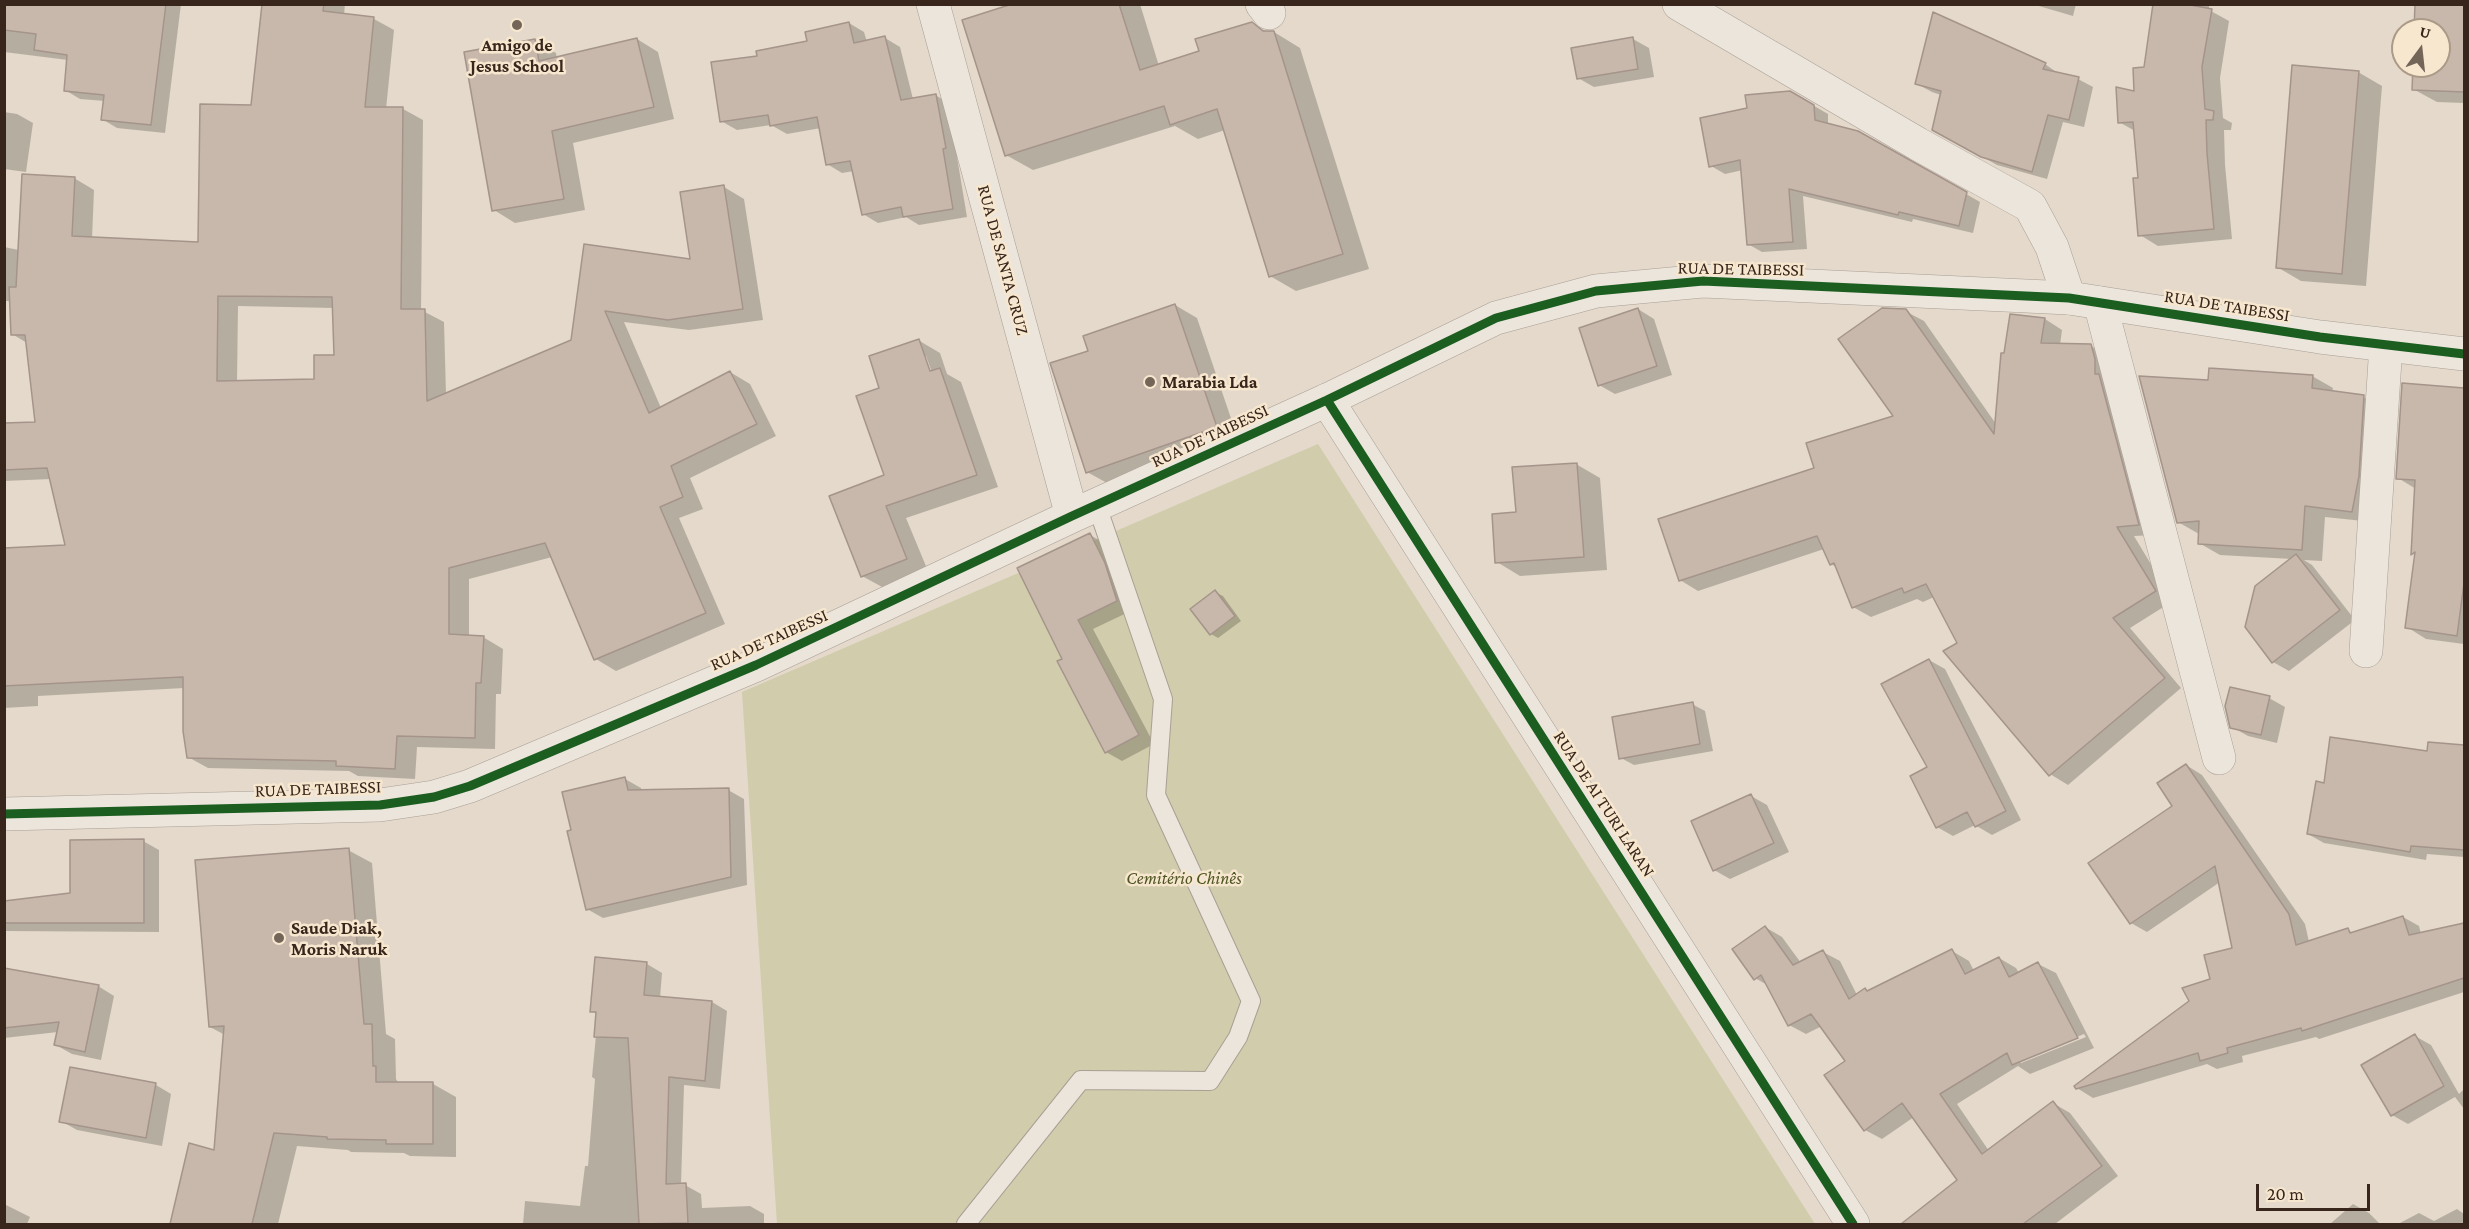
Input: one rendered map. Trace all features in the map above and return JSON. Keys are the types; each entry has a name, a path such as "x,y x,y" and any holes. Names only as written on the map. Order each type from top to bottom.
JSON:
{"street":[{"name":"RUA DE SANTA CRUZ","path":"933,4 1085,511"},
{"path":"1679,4 2030,206 2084,301 2219,758"},
{"name":"RUA DE TAIBESSI","path":"4,814 380,805 434,797 471,786 756,665 1327,400 1496,318 1596,291 1703,281 2084,301 2320,338 2464,354"},
{"path":"2366,651 2386,345"},
{"name":"RUA DE AI TURI LARAN","path":"1327,400 1853,1224"}],"lane":[{"path":"966,1224 1081,1080 1210,1081 1238,1037 1251,1001 1156,795 1163,699 1085,511"}],"green space":[{"name":"Cemitério Chinês","path":"1318,444 1815,1224 777,1224 742,692"}],"building":[{"path":"4,4 166,4 151,125 101,120 104,95 64,91 67,55 34,50 36,34 4,30"},
{"path":"262,4 324,4 323,11 374,17 365,107 403,107 401,309 425,309 427,401 571,340 584,244 690,259 680,192 724,185 743,309 668,320 605,311 649,413 730,371 757,424 671,466 683,497 660,507 706,613 594,660 545,543 449,568 449,634 484,636 481,683 476,683 475,738 397,736 395,769 336,766 336,761 187,758 183,731 183,677 4,686 4,548 65,545 47,468 4,470 4,423 35,422 25,335 11,335 9,287 16,287 22,174 75,177 72,236 198,242 200,104 251,105","holes":["218,296 332,297 334,355 314,355 314,379 217,381"]},
{"path":"1012,4 1119,4 1140,70 1199,51 1195,39 1252,22 1263,31 1274,31 1343,254 1269,277 1217,109 1170,125 1164,106 1005,156 962,20"},
{"path":"2153,4 2185,4 2212,9 2202,67 2205,109 2214,111 2213,120 2206,120 2214,229 2138,236 2133,178 2138,178 2133,122 2118,123 2116,87 2134,91 2133,68 2144,67"},
{"path":"2415,4 2464,4 2464,92 2412,90 2412,78 2451,78 2451,18 2414,18"},
{"path":"1933,12 2046,63 2043,69 2079,77 2069,120 2048,115 2032,172 1981,157 1932,130 1941,91 1915,84"},
{"path":"849,22 854,43 885,36 901,100 936,94 946,148 943,149 953,209 903,217 901,207 862,215 850,161 826,165 817,117 770,126 768,115 720,122 711,62 757,56 756,51 807,41 805,32"},
{"path":"1633,37 1638,69 1577,79 1571,48"},
{"path":"637,38 654,107 552,131 564,199 492,211 464,52 535,39 539,61"},
{"path":"2292,65 2359,71 2342,274 2276,268"},
{"path":"1790,91 1814,105 1815,120 1858,131 1967,192 1959,226 1899,212 1898,215 1789,189 1793,242 1747,245 1740,160 1709,167 1700,118 1747,108 1745,95"},
{"name":"Marabia Lda","path":"1175,304 1217,427 1086,473 1050,363 1088,351 1083,336"},
{"path":"1638,308 1657,366 1598,386 1579,328"},
{"path":"1882,308 1906,309 1994,434 2001,353 2004,353 2010,314 2045,318 2041,343 2091,344 2095,359 2095,374 2099,374 2139,525 2117,527 2156,591 2113,618 2165,678 2049,776 1943,651 1957,643 1926,584 1904,593 1902,588 1852,608 1834,563 1830,565 1817,536 1679,581 1658,519 1814,468 1806,443 1893,416 1838,339"},
{"path":"919,339 930,371 940,368 977,475 886,506 907,559 861,577 829,496 884,475 856,396 879,388 869,356"},
{"path":"2209,368 2313,375 2312,388 2364,395 2359,476 2352,512 2305,506 2302,550 2198,544 2199,521 2177,523 2139,376 2208,380"},
{"path":"2402,383 2464,388 2464,583 2457,636 2405,628 2415,552 2411,555 2415,480 2396,479"},
{"path":"1577,463 1584,557 1495,563 1492,514 1516,512 1512,467"},
{"path":"1090,533 1105,563 1117,601 1078,620 1139,735 1105,753 1057,661 1062,659 1017,568"},
{"path":"2296,554 2340,610 2272,663 2245,627 2255,586"},
{"path":"1215,590 1235,616 1210,635 1190,609"},
{"path":"1929,659 2006,811 1975,827 1967,812 1936,828 1910,776 1927,767 1881,684"},
{"path":"2230,687 2270,696 2261,735 2230,728 2225,706"},
{"path":"1693,702 1700,744 1619,759 1612,717"},
{"path":"2330,737 2427,751 2428,742 2464,745 2464,850 2411,846 2410,852 2307,834 2316,781 2324,783"},
{"path":"2186,764 2289,914 2296,945 2348,928 2350,933 2403,916 2409,935 2464,923 2464,978 2302,1031 2301,1028 2227,1048 2228,1053 2200,1061 2198,1053 2076,1089 2074,1086 2189,1001 2182,988 2210,979 2204,955 2232,948 2215,866 2130,924 2088,863 2172,806 2157,783"},
{"path":"625,777 628,790 729,788 731,877 586,910 567,831 571,830 562,792"},
{"path":"1751,794 1774,843 1713,871 1691,821"},
{"path":"144,839 144,923 4,923 4,901 70,893 70,840"},
{"path":"349,848 364,1024 372,1024 373,1066 376,1066 376,1082 433,1082 433,1144 386,1144 386,1140 327,1139 327,1137 274,1133 252,1224 170,1224 189,1143 214,1150 224,1026 209,1027 195,860"},
{"path":"1765,926 1793,965 1823,950 1849,999 1865,988 1867,991 1952,949 1965,974 1999,957 2009,977 2038,962 2078,1038 2012,1065 2007,1053 1940,1094 1982,1154 2053,1101 2102,1166 2023,1224 1901,1224 1957,1180 1902,1103 1864,1131 1824,1075 1845,1061 1811,1014 1788,1026 1761,975 1754,980 1732,949"},
{"path":"595,957 647,962 644,995 712,1001 705,1081 669,1077 666,1184 686,1183 688,1223 639,1224 628,1038 594,1037 596,1012 590,1012"},
{"path":"4,968 99,985 85,1052 54,1045 59,1022 4,1028"},
{"path":"2415,1034 2444,1086 2391,1116 2361,1065"},
{"path":"70,1067 156,1083 146,1138 59,1122"}],"cycle path":[{"path":"4,814 380,805 434,797 470,786 756,665 1072,516 1327,400 1496,318 1596,291 1703,281 2069,298 2320,337 2464,354"},
{"path":"1327,400 1853,1224"}],"place":[{"name":"Amigo de Jesus School","path":"517,25"},
{"name":"Marabia Lda","path":"1150,382"},
{"name":"Saude Diak, Moris Naruk","path":"279,938"}]}
